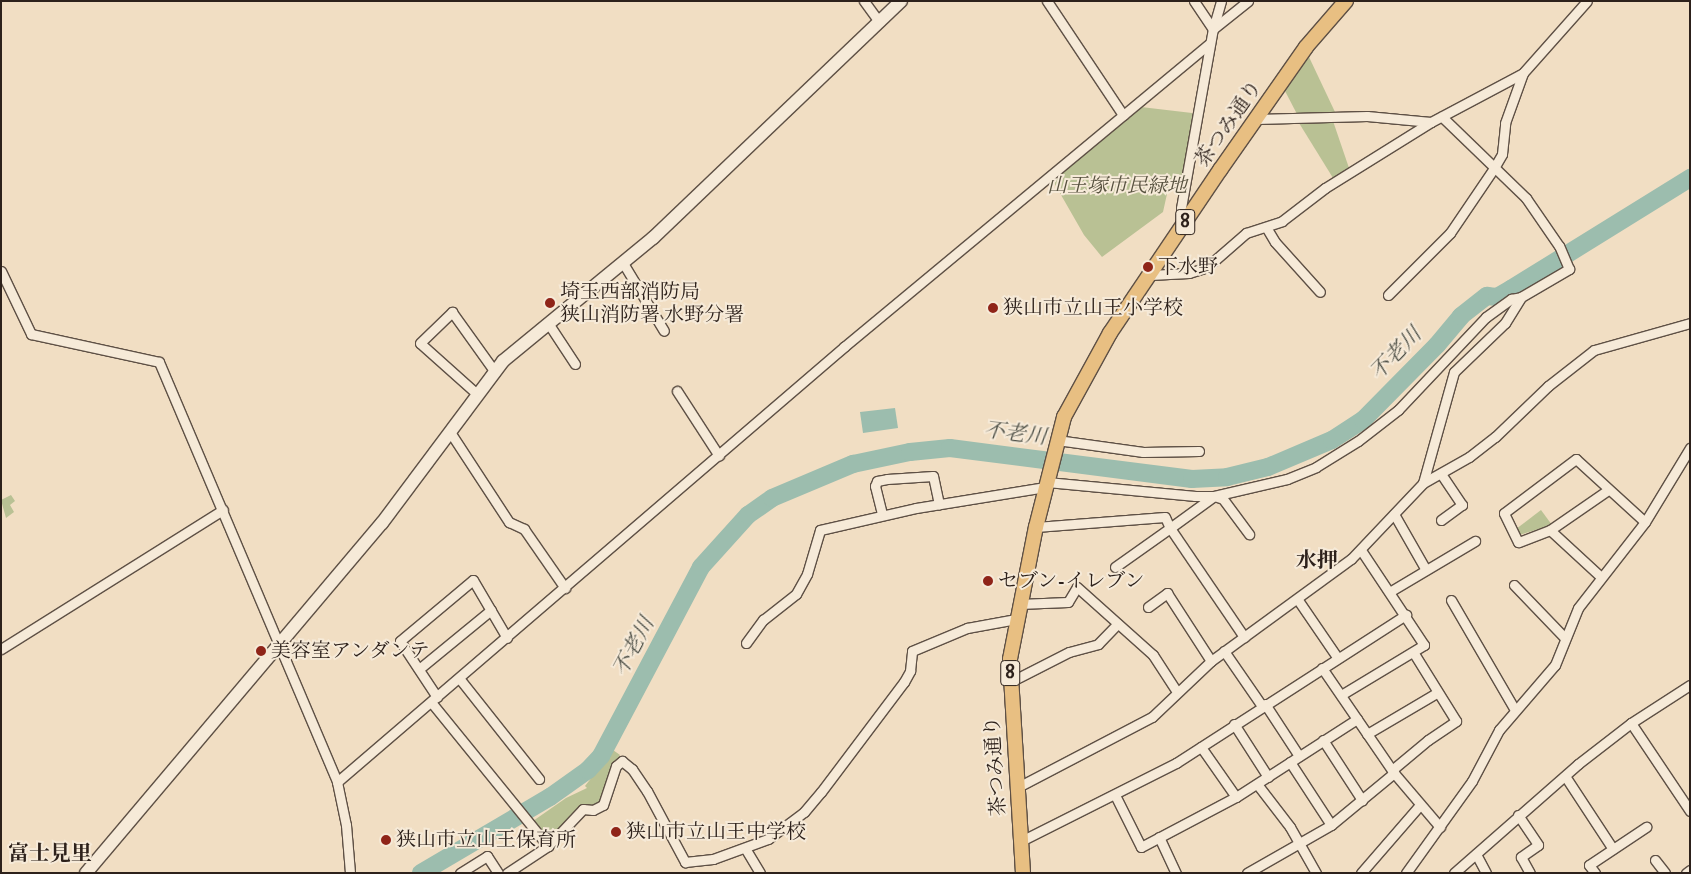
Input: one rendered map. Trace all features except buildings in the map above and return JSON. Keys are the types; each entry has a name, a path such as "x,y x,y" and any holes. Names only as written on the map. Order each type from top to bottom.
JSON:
{"main road":[{"name":"茶つみ通り","path":"1023,873 1010,682 1016,619 1057,440 1083,377 1150,275 1306,47 1346,1"}],"street":[{"path":"864,1 879,22"},
{"path":"86,873 280,646 382,523 477,394 517,348 664,228 901,1"},
{"path":"1047,1 1123,115"},
{"path":"1194,1 1213,28"},
{"path":"1184,224 1181,208 1210,43 1221,1"},
{"path":"1213,28 1248,1"},
{"path":"1150,275 1196,271 1207,267 1246,233 1282,221 1325,188 1431,122 1522,73 1587,1"},
{"path":"337,782 720,456 845,346 1210,43"},
{"path":"1388,294 1450,233 1494,168 1502,154 1505,122 1522,73"},
{"path":"1256,119 1368,116 1431,122"},
{"path":"746,643 764,620 796,594 807,574 820,530 882,514 1046,482 1175,496 1214,496 1290,478 1316,467 1358,441 1398,410 1486,317 1511,299 1521,297 1569,269 1569,262 1526,198 1442,117"},
{"path":"1266,227 1280,248 1320,292"},
{"path":"623,263 664,331"},
{"path":"1,271 26,329 31,334 159,362 337,782 346,825 350,873"},
{"path":"1423,483 1454,372 1505,323 1521,297"},
{"path":"477,394 420,343 452,312 495,372"},
{"path":"548,323 576,364"},
{"path":"1018,787 1152,717 1211,661 1298,600 1361,550 1423,483 1441,474 1495,437 1548,386 1594,350 1690,323"},
{"path":"677,391 720,456"},
{"path":"450,432 509,522 524,529 565,588"},
{"path":"1057,440 1143,452 1199,451"},
{"path":"1406,873 1472,781 1498,730 1555,664 1578,608 1645,522 1690,448"},
{"path":"1608,490 1550,530 1518,542 1504,513 1576,459 1645,522"},
{"path":"1441,474 1462,505 1441,520"},
{"path":"882,514 875,486 877,481 887,479 933,476 939,504"},
{"path":"1115,567 1214,496"},
{"path":"1214,496 1223,499 1249,534"},
{"path":"1,649 222,510"},
{"path":"1394,514 1426,570"},
{"path":"1036,527 1165,516 1170,528 1244,638"},
{"path":"1550,530 1601,577"},
{"path":"1391,592 1475,541"},
{"path":"1341,695 1424,645 1391,592 1361,550"},
{"path":"507,638 473,580 400,641 419,670 434,700 548,846"},
{"path":"1514,585 1565,638"},
{"path":"1019,604 1068,602 1076,587 1153,654 1178,692"},
{"path":"1148,607 1167,593 1211,661"},
{"path":"1298,600 1337,657"},
{"path":"1451,600 1515,710"},
{"path":"419,670 491,610"},
{"path":"1021,841 1115,794 1201,747 1337,657 1406,615"},
{"path":"507,873 548,846 583,809 593,810 603,805 617,764 624,761 647,791 685,862 713,859 738,847 745,848 777,833 812,803 904,682 910,671 912,651 968,628 1016,619"},
{"path":"1010,682 1069,652 1098,644 1117,624"},
{"path":"1224,651 1300,756"},
{"path":"1247,873 1331,825 1362,800 1428,740 1456,721 1414,652"},
{"path":"1322,668 1393,771 1440,827"},
{"path":"460,678 539,779"},
{"path":"1454,873 1518,815 1631,723 1690,685"},
{"path":"1367,734 1438,692"},
{"path":"1115,794 1141,846 1236,797 1357,719"},
{"path":"1631,723 1690,812"},
{"path":"1234,724 1268,777"},
{"path":"1323,740 1362,800"},
{"path":"1201,747 1236,797"},
{"path":"1290,762 1331,825"},
{"path":"1565,776 1613,850"},
{"path":"1257,784 1300,844 1316,873"},
{"path":"1361,873 1420,805"},
{"path":"1518,815 1538,845 1521,857 1530,873"},
{"path":"1595,873 1589,865 1646,827"},
{"path":"1159,837 1176,873"},
{"path":"745,848 760,873"},
{"path":"1476,854 1486,873"},
{"path":"460,873 487,856 498,873"},
{"path":"1655,860 1665,873"},
{"path":"1686,873 1690,870"}],"green space":[{"path":"1309,57 1335,112 1334,114 1298,116 1285,91"},
{"name":"山王塚市民緑地","path":"1141,107 1192,113 1194,116 1183,179 1169,185 1163,212 1102,257 1084,235 1053,181"},
{"path":"1333,121 1349,168 1333,178 1299,123"},
{"path":"11,495 15,501 10,505 14,512 6,518 1,500"},
{"path":"1541,510 1552,525 1519,535 1516,529"},
{"path":"613,750 620,755 611,768 603,800 547,839 533,821 566,798 587,788 585,786"}],"shaded area":[{"path":"895,408 898,428 863,433 860,412"}],"waterway":[{"name":"不老川","path":"421,873 550,797 588,770 601,756 701,567 748,515 772,498 853,464 910,452 950,448 1192,479 1227,477 1268,467 1332,440 1363,420 1437,345 1461,316 1487,296 1497,297 1511,289 1690,178"}],"place":[{"name":"下水野","path":"1148,267"},
{"name":"埼玉西部消防局 狭山消防署 水野分署","path":"550,303"},
{"name":"狭山市立山王小学校","path":"993,308"},
{"name":"セブン-イレブン","path":"988,581"},
{"name":"美容室アンダンテ","path":"261,651"},
{"name":"狭山市立山王中学校","path":"616,832"},
{"name":"狭山市立山王保育所","path":"386,840"}],"district":[{"name":"水押","path":"1317,561"},
{"name":"富士見里","path":"50,854"}]}
